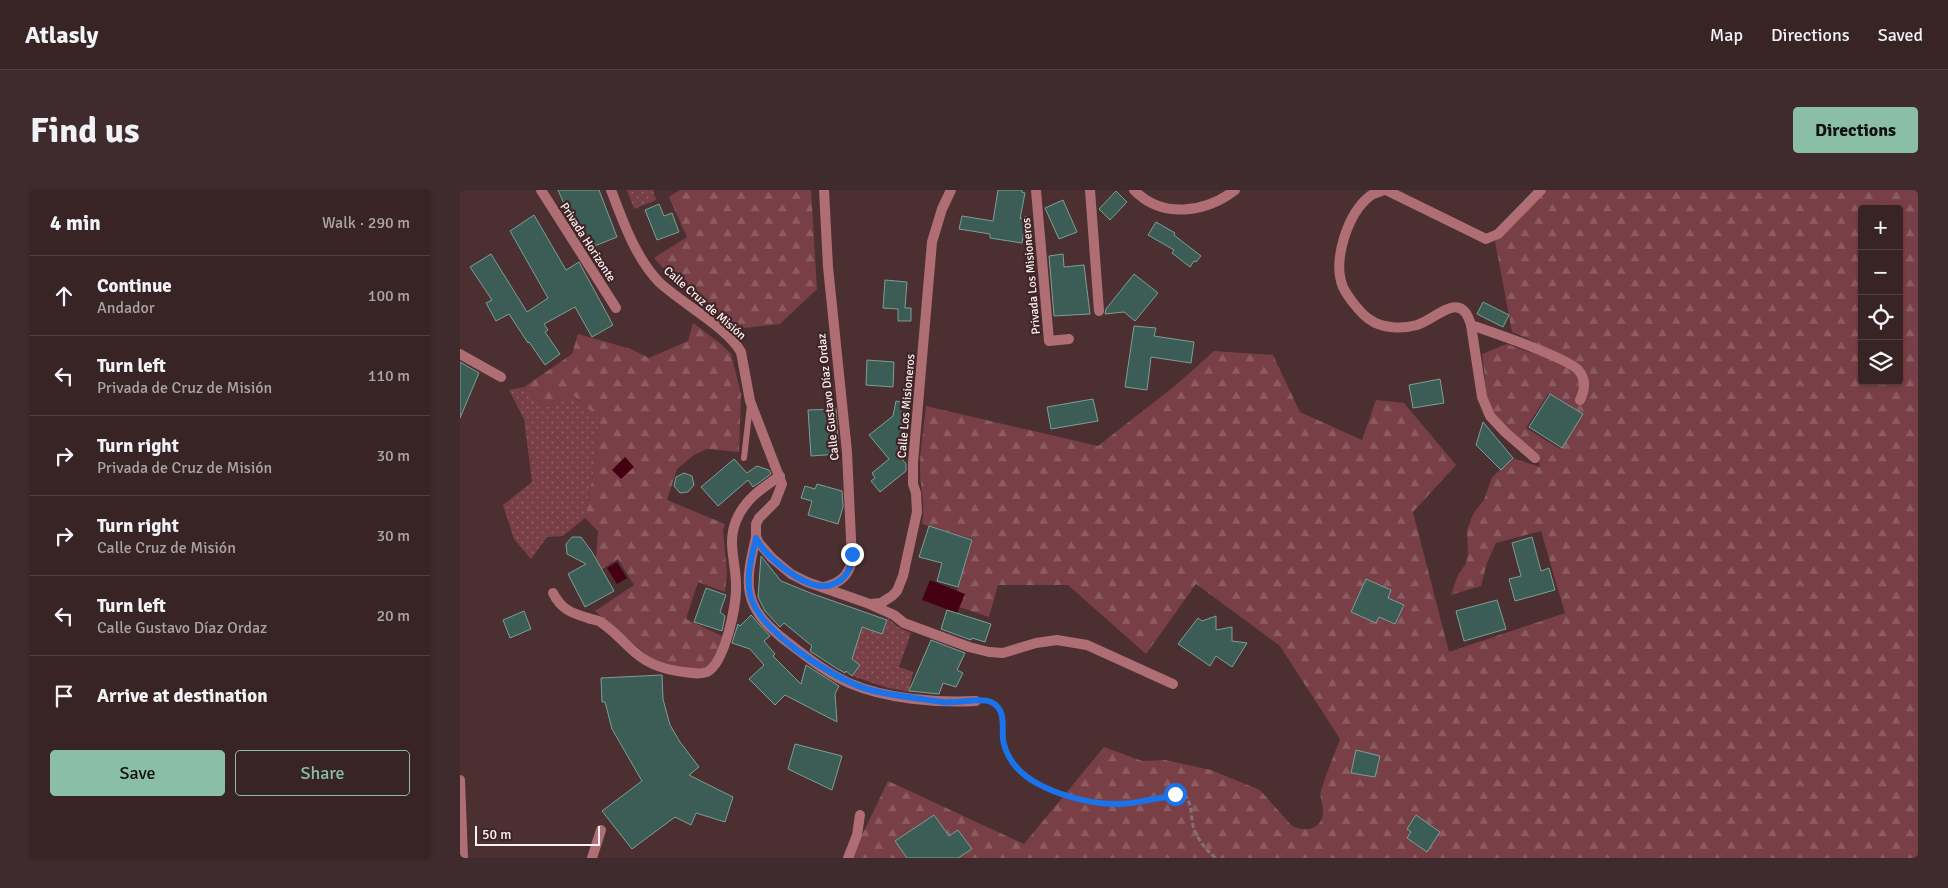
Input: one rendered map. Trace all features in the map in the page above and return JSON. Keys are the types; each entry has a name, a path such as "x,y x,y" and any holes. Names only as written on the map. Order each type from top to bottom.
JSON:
{"street":[{"name":"Privada Horizonte","path":"541,190 616,308"},
{"name":"Calle Cruz de Misión","path":"611,190 639,254 652,273 672,293 738,346 743,358 750,401 780,476"},
{"name":"Calle Gustavo Díaz Ordaz","path":"824,190 828,267 847,452 852,561 850,569 840,580 824,587"},
{"name":"Calle Los Misioneros","path":"867,603 874,604 887,600 897,591 903,576 916,521 918,504 914,484 913,462 932,242 942,208 951,190"},
{"name":"Privada Los Misioneros","path":"1036,190 1049,341 1069,339"},
{"path":"1090,190 1099,311"},
{"path":"1134,190 1141,197 1160,207 1181,210 1199,208 1215,203 1235,190"},
{"path":"1536,458 1505,432 1490,416 1482,397 1468,314 1458,307 1450,308 1418,325 1399,327 1384,326 1370,320 1358,308 1343,287 1341,256 1348,226 1358,210 1371,196 1385,190 1486,239 1498,234 1541,190"},
{"path":"1471,325 1576,367 1584,378 1585,386 1580,400"},
{"path":"460,354 501,377"},
{"path":"553,593 558,603 566,610 602,622 635,654 648,662 664,669 695,674 707,672 719,659 732,619 736,584 731,550 732,531 736,520 752,496 780,476 782,484 775,502 759,518 756,524 756,538 749,586 753,605 758,614 771,628 800,652 826,670 849,682 867,689 946,702 976,701"},
{"path":"756,538 772,558 791,574 807,582 867,603 894,615 904,623 969,647 1003,653 1036,643 1057,640 1087,645 1173,684"},
{"path":"460,780 463,858"},
{"path":"848,858 857,835 860,815"},
{"path":"592,858 601,830"}],"lane":[{"path":"744,458 750,401"}],"path":[{"path":"976,701 989,701 999,708 1003,719 1003,739 1009,756 1020,771 1037,784 1078,798 1119,804 1183,794 1189,801 1197,834 1205,847 1216,858"}],"green space":[{"path":"627,190 653,190 656,200 634,209"},
{"path":"680,190 811,190 817,289 780,324 736,329 681,287 654,258 687,237 669,197"},
{"path":"1547,190 1918,190 1918,858 851,858 888,781 1024,844 1104,747 1142,761 1165,760 1211,770 1260,790 1292,826 1307,829 1315,826 1322,819 1321,791 1340,739 1280,646 1196,584 1146,654 1068,585 998,585 989,617 959,607 957,591 973,539 922,524 920,461 926,406 1098,446 1176,385 1214,351 1273,355 1300,412 1362,440 1376,400 1404,403 1456,465 1413,512 1449,652 1565,613 1541,531 1496,543 1487,563 1481,586 1451,595 1457,577 1466,563 1468,554 1467,530 1473,514 1484,500 1492,477 1513,458 1540,467 1538,459 1504,430 1483,397 1485,378 1482,354 1507,344 1531,353 1535,342 1512,332 1495,241","holes":["1548,394 1582,414 1560,449 1526,428"]},
{"path":"693,323 731,354 741,394 739,452 707,449 694,455 677,469 667,500 725,524 723,530 727,573 725,592 698,582 686,619 722,636 716,658 710,665 701,670 655,662 595,611 634,585 618,559 602,569 596,559 598,531 585,518 596,458 599,419 574,396 545,407 524,387 572,354 578,334 631,349 649,358 688,341"},
{"path":"524,387 545,407 574,396 599,419 596,458 585,518 563,536 547,537 531,559 514,539 503,505 532,482 524,419 509,390"},
{"path":"888,618 898,627 911,633 899,667 913,672 909,692 885,687 852,676 860,665 839,650 849,623 882,634"}],"shaded area":[{"path":"625,457 634,467 621,479 612,470"},
{"path":"617,562 627,578 617,584 607,568"},
{"path":"930,580 965,594 957,613 922,600"}],"building":[{"path":"558,190 599,190 617,237 587,249 577,234"},
{"path":"998,190 1022,190 1025,193 1020,219 1027,216 1022,243 990,238 990,234 959,229 962,216 993,221"},
{"path":"1116,191 1127,202 1110,220 1099,209"},
{"path":"1063,200 1077,232 1059,239 1045,208"},
{"path":"659,204 664,216 672,213 679,232 657,240 645,210"},
{"path":"534,215 566,270 579,262 613,325 592,337 575,307 544,324 548,330 545,332 560,354 545,365 509,314 496,321 486,303 492,300 470,267 491,254 527,312 548,298 510,231"},
{"path":"1156,222 1175,233 1174,235 1201,256 1196,262 1194,261 1190,267 1172,253 1174,250 1148,235"},
{"path":"1063,254 1064,267 1084,265 1090,314 1054,316 1049,256"},
{"path":"1134,274 1158,293 1135,321 1124,312 1105,314 1106,309"},
{"path":"885,280 907,282 905,308 911,308 911,321 898,321 898,309 883,308"},
{"path":"1483,302 1509,315 1503,327 1477,314"},
{"path":"1134,326 1156,328 1154,336 1194,342 1191,363 1151,357 1147,390 1125,387"},
{"path":"867,360 894,362 893,387 866,385"},
{"path":"460,362 479,373 460,418"},
{"path":"1440,379 1444,403 1413,408 1409,385"},
{"path":"1550,394 1583,414 1562,448 1529,427"},
{"path":"1093,399 1098,421 1051,429 1047,407"},
{"path":"896,401 908,404 899,455 906,464 906,471 880,492 871,481 875,478 872,473 889,459 869,435 893,416"},
{"path":"836,409 839,454 811,456 808,410"},
{"path":"1483,422 1513,458 1501,470 1476,445"},
{"path":"734,459 747,473 757,466 769,470 771,474 753,487 748,480 718,506 701,487"},
{"path":"684,473 692,476 694,485 688,492 680,493 674,486 676,477"},
{"path":"817,484 842,491 843,507 838,524 808,515 812,501 801,498 805,486 815,489"},
{"path":"929,526 972,540 958,587 937,581 942,563 919,557"},
{"path":"572,537 581,537 592,552 614,591 585,607 568,574 586,564 567,554 566,544"},
{"path":"1532,537 1541,571 1549,568 1555,590 1515,601 1509,579 1521,576 1512,543"},
{"path":"761,556 781,581 887,620 882,634 862,627 852,659 860,665 852,676 810,651 812,646 784,623 780,627 765,611 758,597"},
{"path":"1366,579 1391,590 1388,598 1404,605 1395,624 1379,617 1376,623 1351,612"},
{"path":"706,588 726,595 720,612 725,616 722,631 694,622"},
{"path":"1497,600 1506,629 1464,641 1456,611"},
{"path":"947,610 991,624 985,642 972,638 971,640 941,629"},
{"path":"524,611 531,629 510,638 503,620"},
{"path":"751,615 770,636 764,641 775,654 773,656 801,684 806,665 839,686 835,694 837,722 785,695 775,705 749,679 764,665 750,649 732,643 738,624 740,626"},
{"path":"1216,616 1216,630 1232,627 1232,641 1247,643 1232,667 1216,656 1210,666 1178,644 1198,618 1202,621"},
{"path":"931,640 965,653 957,670 963,673 956,687 943,683 939,694 909,691"},
{"path":"662,675 663,699 670,725 699,767 689,775 733,797 725,822 696,813 691,825 675,817 632,849 602,811 642,781 612,729 605,702 602,702 601,678"},
{"path":"795,744 842,756 832,790 788,769"},
{"path":"1356,750 1380,756 1375,777 1351,773"},
{"path":"934,815 949,836 958,830 972,849 958,858 907,858 895,841"},
{"path":"1416,815 1440,832 1427,852 1407,838 1411,832 1407,829"}],"route":[{"path":"852,554 850,569 846,575 834,584 824,587 807,582 791,574 772,558 756,538 752,554 749,586 753,605 758,614 778,634 826,670 867,689 946,702 983,700 995,704 1002,713 1004,725 1003,739 1009,756 1020,771 1037,784 1063,794 1103,803 1119,804 1144,801 1175,794"}]}
